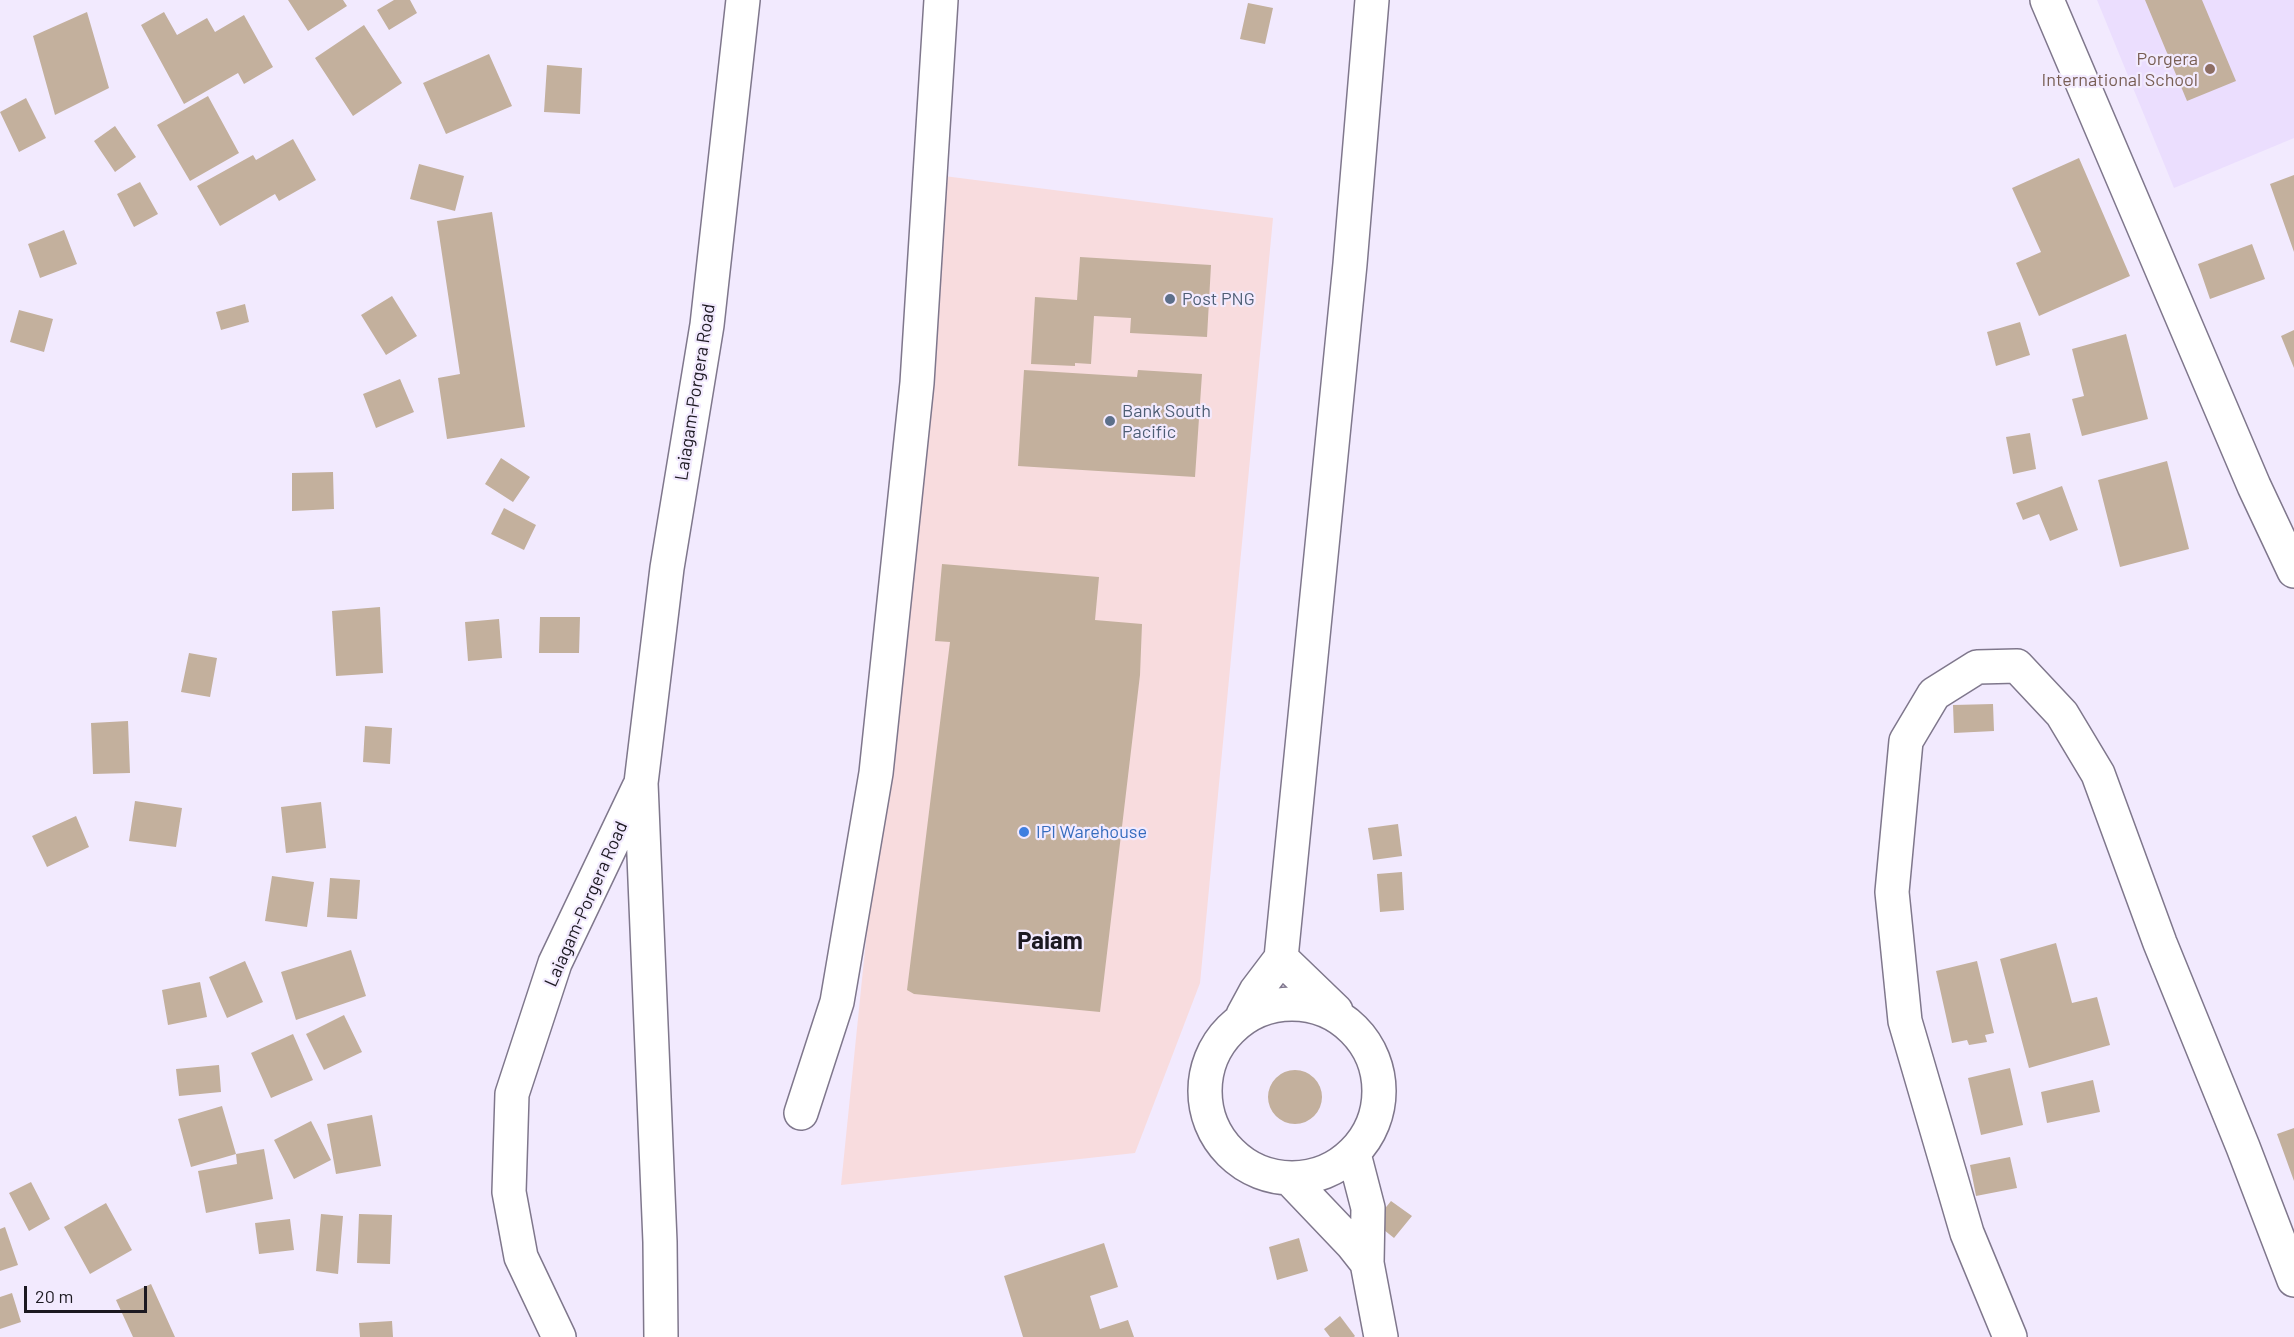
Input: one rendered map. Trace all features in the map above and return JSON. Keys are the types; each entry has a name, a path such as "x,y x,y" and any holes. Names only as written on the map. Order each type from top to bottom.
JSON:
{"street":[{"name":"Laiagam-Porgera Road","path":"661,1337 660,1242 641,783 667,568 707,325 743,0"},
{"path":"801,1113 837,1002 876,773 917,383 941,0"},
{"path":"1243,1016 1256,991 1281,958 1350,264 1372,0"},
{"path":"2047,0 2254,486 2294,571"},
{"path":"2010,1337 1967,1233 1905,1021 1892,892 1906,741 1934,694 1977,667 2016,666 2062,714 2098,774 2160,943 2294,1280"},
{"name":"Laiagam-Porgera Road","path":"560,1337 521,1257 509,1192 512,1094 555,963 641,783"},
{"path":"1281,958 1342,1017 1367,1042 1381,1083 1373,1125 1354,1154 1325,1173 1291,1180 1242,1165 1208,1124 1204,1072 1229,1027 1243,1016 1293,1001 1342,1017"},
{"path":"1354,1154 1368,1208 1367,1263 1381,1337"},
{"path":"1291,1180 1367,1263"}],"shaded area":[{"name":"Porgera International School","path":"2097,0 2294,0 2294,138 2174,188"},
{"path":"944,176 1273,218 1200,983 1135,1153 841,1185"}],"building":[{"path":"288,0 343,0 347,6 308,31"},
{"path":"394,0 410,0 417,13 389,30 377,10"},
{"path":"2145,0 2202,0 2236,81 2187,101"},
{"path":"1248,3 1273,8 1265,44 1240,39"},
{"path":"87,12 109,88 55,115 33,36"},
{"path":"164,12 177,35 207,18 215,32 244,15 273,67 244,84 238,73 184,104 141,25"},
{"path":"364,25 402,83 353,116 315,58"},
{"path":"489,54 512,106 446,134 423,83"},
{"path":"547,65 582,68 580,114 544,112"},
{"path":"208,96 239,153 190,181 157,125"},
{"path":"26,98 46,138 19,152 0,112"},
{"path":"115,126 136,157 115,172 94,141"},
{"path":"293,139 316,180 279,201 275,194 220,226 197,186 253,155 256,160"},
{"path":"2079,158 2130,276 2039,316 2016,263 2041,252 2012,188"},
{"path":"419,164 464,176 455,211 410,199"},
{"path":"2294,175 2294,252 2270,184"},
{"path":"140,182 158,214 134,227 117,194"},
{"path":"492,212 525,427 447,439 438,378 460,374 437,221"},
{"path":"64,230 77,264 40,278 28,244"},
{"path":"2252,244 2265,279 2210,299 2198,264"},
{"path":"1080,257 1211,265 1207,337 1130,333 1131,318 1094,316 1091,364 1075,363 1075,366 1031,364 1035,297 1077,300"},
{"path":"392,296 417,336 386,355 361,315"},
{"path":"245,304 249,322 221,330 216,312"},
{"path":"19,310 53,319 44,352 10,342"},
{"path":"2020,322 2030,355 1996,366 1987,332"},
{"path":"2294,330 2294,368 2281,336"},
{"path":"2126,334 2148,419 2082,436 2072,399 2084,396 2072,349"},
{"name":"Bank South Pacific","path":"1024,370 1137,377 1138,370 1202,374 1195,477 1018,466"},
{"path":"400,379 414,412 376,428 363,394"},
{"path":"2030,433 2036,469 2013,474 2006,437"},
{"path":"501,458 530,477 513,502 485,484"},
{"path":"2167,461 2189,549 2120,567 2098,480"},
{"path":"333,472 334,509 292,511 292,473"},
{"path":"2062,486 2078,530 2050,541 2039,514 2023,520 2016,503"},
{"path":"504,508 536,525 524,550 491,534"},
{"name":"IPI Warehouse","path":"942,564 1099,577 1095,620 1142,624 1140,675 1100,1012 914,994 907,990 950,642 935,641"},
{"path":"380,607 383,673 336,676 332,611"},
{"path":"540,617 580,617 579,653 539,653"},
{"path":"499,619 502,658 468,661 465,622"},
{"path":"189,653 217,658 210,697 181,692"},
{"path":"1993,704 1994,731 1954,733 1953,705"},
{"path":"128,721 130,773 93,774 91,723"},
{"path":"365,726 392,728 390,764 363,762"},
{"path":"135,801 182,808 176,847 129,841"},
{"path":"321,802 326,848 286,853 281,807"},
{"path":"76,816 89,847 47,867 32,836"},
{"path":"1398,824 1402,856 1373,860 1368,828"},
{"path":"1402,872 1404,910 1380,912 1377,874"},
{"path":"272,876 314,882 307,927 265,921"},
{"path":"330,878 360,880 357,919 327,917"},
{"path":"2056,943 2072,1003 2097,997 2110,1045 2029,1068 2000,959"},
{"path":"351,950 366,996 296,1020 281,972"},
{"path":"245,961 263,1002 227,1018 209,977"},
{"path":"1977,961 1994,1033 1985,1035 1987,1042 1969,1045 1967,1040 1952,1043 1936,971"},
{"path":"200,982 207,1017 168,1025 162,990"},
{"path":"344,1015 362,1052 324,1070 306,1034"},
{"path":"293,1034 313,1080 271,1098 251,1053"},
{"path":"219,1065 221,1092 179,1096 176,1069"},
{"path":"2010,1068 2023,1125 1981,1135 1968,1078"},
{"path":"1290,1070 1300,1070 1310,1074 1318,1082 1322,1097 1318,1112 1310,1120 1300,1124 1290,1124 1280,1120 1272,1112 1268,1102 1268,1092 1272,1082 1280,1074"},
{"path":"2093,1080 2100,1112 2047,1123 2041,1092"},
{"path":"222,1106 236,1154 191,1167 178,1119"},
{"path":"372,1115 381,1166 336,1174 327,1124"},
{"path":"311,1121 331,1160 294,1179 274,1140"},
{"path":"2294,1128 2294,1181 2277,1134"},
{"path":"264,1149 273,1199 206,1213 198,1171 237,1164 236,1154"},
{"path":"2010,1157 2017,1188 1976,1196 1970,1165"},
{"path":"31,1182 50,1219 29,1231 9,1193"},
{"path":"1391,1201 1412,1216 1394,1238 1374,1222"},
{"path":"106,1203 132,1250 90,1274 64,1227"},
{"path":"321,1214 343,1216 338,1274 316,1271"},
{"path":"359,1214 392,1215 390,1264 357,1263"},
{"path":"290,1219 294,1250 259,1254 255,1223"},
{"path":"5,1227 18,1265 0,1271 0,1229"},
{"path":"1299,1238 1308,1271 1277,1280 1269,1247"},
{"path":"1104,1243 1118,1287 1090,1296 1100,1329 1128,1320 1134,1337 1023,1337 1004,1276"},
{"path":"151,1284 175,1337 133,1337 116,1300"},
{"path":"12,1293 21,1322 0,1329 0,1297"},
{"path":"1340,1316 1354,1337 1330,1337 1324,1329"},
{"path":"392,1321 393,1337 360,1337 359,1323"}],"place":[{"name":"Porgera International School","path":"2210,69"},
{"name":"Post PNG","path":"1170,299"},
{"name":"Bank South Pacific","path":"1110,421"},
{"name":"IPI Warehouse","path":"1024,832"}],"district":[{"name":"Paiam","path":"1050,941"}]}
